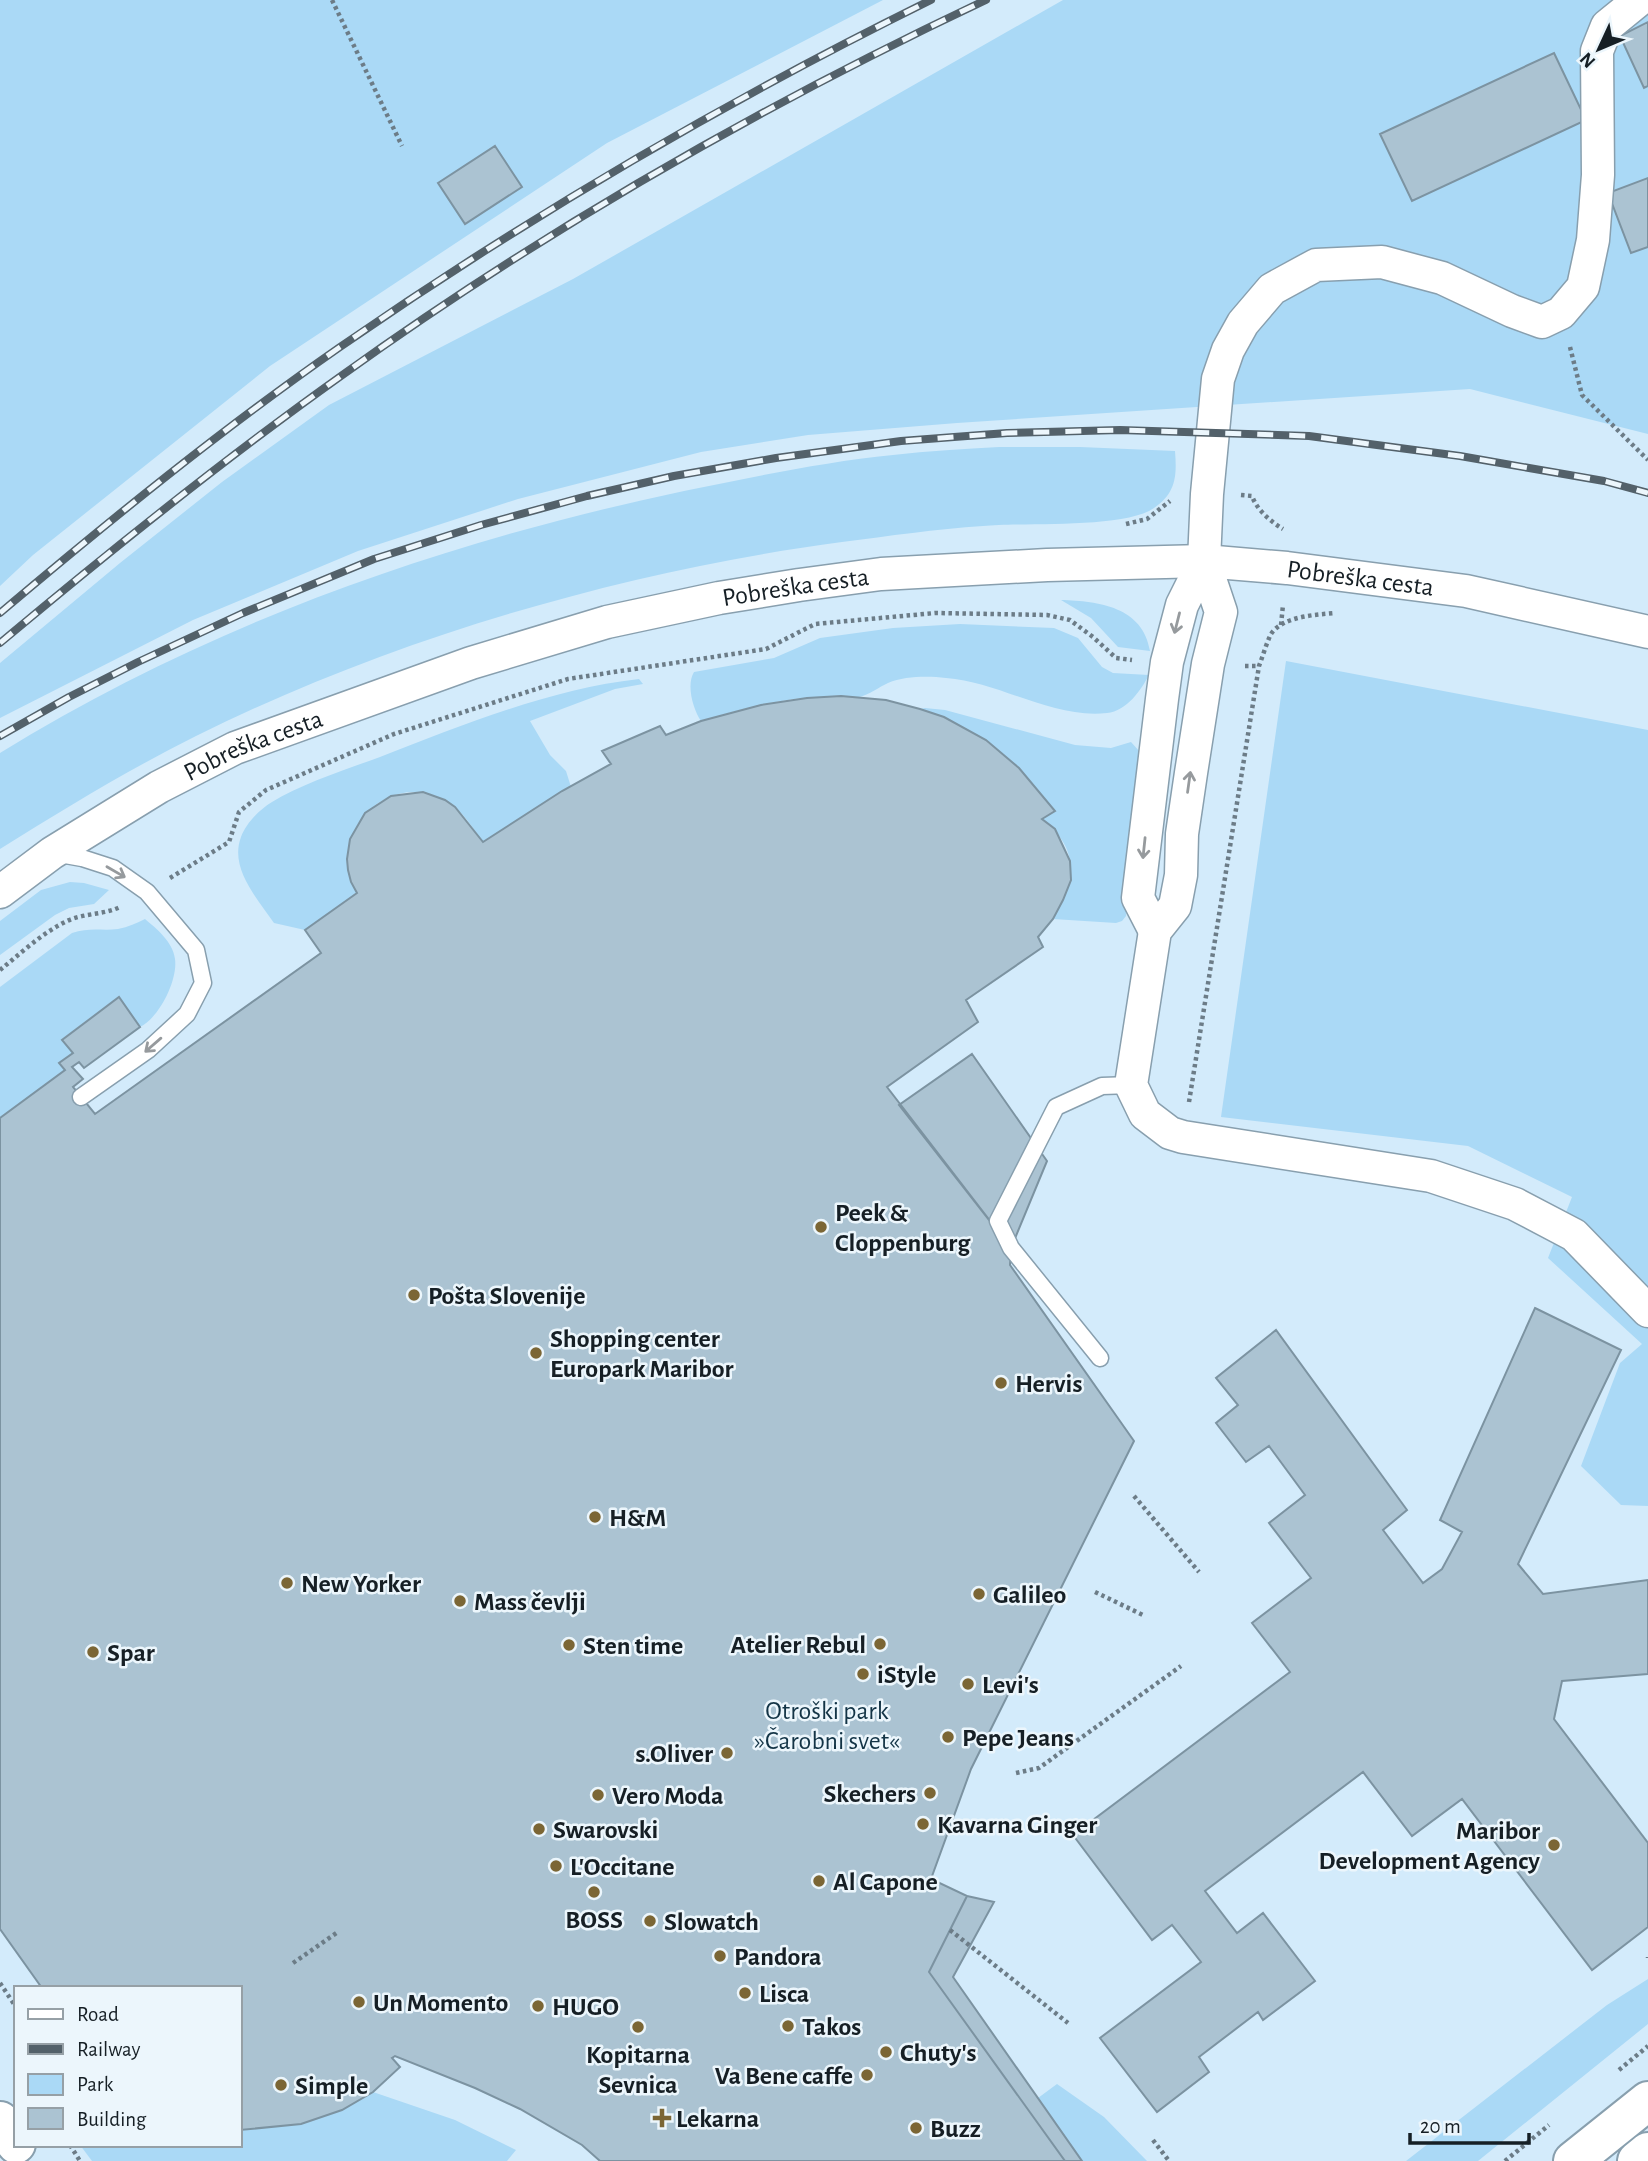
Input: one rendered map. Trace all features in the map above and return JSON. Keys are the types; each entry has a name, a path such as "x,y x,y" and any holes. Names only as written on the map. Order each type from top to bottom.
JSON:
{"main road":[{"path":"1573,2161 1648,2101"},
{"path":"0,2121 14,2142"},
{"path":"1637,2161 1648,2152"}],"street":[{"path":"1639,0 1607,26 1597,51 1598,175 1593,240 1583,287 1561,313 1542,322 1442,278 1382,262 1316,265 1272,289 1243,323 1228,349 1218,379 1204,561 1182,605 1167,662 1160,712 1138,898 1154,932 1131,1085 1145,1114 1170,1133 1431,1176 1515,1204 1574,1235 1648,1311"},
{"name":"Pobreška cesta","path":"0,892 52,853 159,787 234,748 471,663 607,622 719,598 881,574 1047,565 1204,561 1287,568 1466,591 1648,632"}],"lane":[{"path":"52,853 82,858 113,868 146,892 196,950 203,982 187,1014 148,1050 81,1097"},
{"path":"1100,1358 1011,1248 998,1220 1056,1107 1102,1086 1131,1085"}],"path":[{"path":"332,0 402,146"},
{"path":"1561,313 1582,395 1648,460"},
{"path":"1184,1137 1259,666 1272,633 1281,625 1309,615 1345,612"},
{"path":"0,970 28,947 68,921 110,912 229,842 239,812 266,790 394,734 568,679 766,649 815,624 935,613 1047,615 1070,620 1115,658 1138,660"},
{"path":"1134,1496 1199,1573"},
{"path":"1095,1592 1143,1615"},
{"path":"1016,1773 1039,1768 1181,1666"},
{"path":"950,1930 1069,2023"},
{"path":"293,1963 338,1932"},
{"path":"0,1983 14,2004"},
{"path":"1153,2140 1169,2161"}],"green space":[{"path":"0,0 883,0 607,143 270,366 33,555 0,586"},
{"path":"1063,0 1648,0 1648,434 1470,389 808,435 701,452 518,499 358,551 193,620 0,718 0,663 222,482 329,405 573,279"},
{"path":"999,447 1175,451 1174,483 1167,496 1154,508 1140,515 1120,519 948,529 842,542 677,571 511,613 349,668 271,701 146,762 0,849 0,753 162,664 246,626 417,562 594,512 684,491 814,466 867,458"},
{"path":"1061,600 1090,602 1117,609 1138,625 1146,636 1150,651 1118,647 1091,618"},
{"path":"960,624 1054,628 1078,638 1102,667 1113,673 1149,675 1127,704 1107,713 1066,711 986,686 932,677 895,681 859,697 792,699 701,721 693,704 691,683 694,672 774,658 820,638 893,628"},
{"path":"1286,661 1648,730 1648,1506 1621,1505 1581,1466 1620,1363 1642,1344 1548,1258 1572,1197 1468,1146 1221,1117"},
{"path":"639,679 643,684 615,689 530,721 550,755 566,771 571,787 483,842 463,815 448,802 426,793 404,793 384,799 368,812 355,829 349,849 349,871 357,893 305,930 274,923 247,883 239,861 241,837 258,813 284,795 324,777 507,710 573,691"},
{"path":"920,709 945,710 1075,745 1111,748 1131,742 1140,752 1126,916 1122,921 1116,923 1053,919 1066,891 1070,866 1064,843 1042,819 1055,811 1026,777 995,749 961,726"},
{"path":"70,882 109,890 94,904 69,908 55,915 0,955 0,921 41,890"},
{"path":"145,919 168,942 175,959 166,998 154,1016 140,1027 119,997 62,1039 73,1053 60,1063 65,1070 0,1118 0,987 72,933 118,929"},
{"path":"1648,1979 1648,2024 1478,2161 1406,2161 1607,2005"},
{"path":"1057,2084 1104,2117 1147,2161 1082,2161 1038,2098"},
{"path":"373,2092 455,2120 516,2150 507,2161 92,2161 82,2147 242,2147 242,2130 308,2122 342,2110"}],"building":[{"path":"1648,22 1648,86 1644,88 1620,36"},
{"path":"1554,53 1586,120 1412,201 1380,134"},
{"path":"495,146 522,187 465,224 438,183"},
{"path":"1648,178 1648,247 1631,253 1608,193"},
{"name":"Shopping center Europark Maribor","path":"841,696 886,700 944,717 986,740 1019,768 1055,811 1042,819 1055,829 1070,861 1071,880 1063,900 1053,919 1038,937 1043,947 966,1000 978,1022 887,1087 1011,1248 1010,1265 1134,1441 971,1769 931,1879 967,1896 929,1972 1065,2161 600,2161 582,2145 520,2109 395,2056 392,2058 400,2067 373,2092 342,2110 301,2124 242,2130 242,1986 41,1986 0,1929 0,1118 65,1070 59,1063 73,1053 62,1040 119,997 140,1027 84,1068 79,1062 72,1067 83,1079 73,1087 95,1114 321,953 305,930 357,893 348,870 350,839 365,813 391,796 423,792 445,800 455,807 483,842 562,791 611,764 602,751 660,726 666,735 701,721 761,705"},
{"path":"972,1054 1047,1161 1011,1248 899,1105"},
{"path":"1535,1308 1621,1350 1518,1564 1543,1594 1648,1580 1648,1674 1562,1681 1554,1719 1648,1843 1648,1927 1592,1970 1462,1799 1412,1836 1363,1772 1205,1891 1237,1933 1263,1913 1315,1981 1263,2020 1258,2012 1199,2057 1209,2072 1157,2112 1100,2038 1201,1962 1172,1925 1152,1940 1073,1835 1290,1672 1252,1623 1311,1578 1269,1523 1305,1495 1269,1446 1246,1462 1216,1423 1238,1405 1216,1378 1276,1330 1407,1510 1383,1530 1423,1583 1442,1569 1462,1532 1440,1520"},
{"path":"967,1896 994,1902 953,1977 1082,2161 1065,2161 929,1972"}],"railway":[{"path":"0,613 210,443 296,378 411,299 556,207 703,120 931,0"},
{"path":"0,643 254,440 341,376 495,271 736,127 986,0"},
{"path":"0,736 138,662 243,613 374,559 481,525 587,496 674,476 776,458 901,441 1007,433 1120,430 1309,436 1460,456 1604,481 1648,493"}],"place":[{"name":"Peek & Cloppenburg","path":"821,1227"},
{"name":"Pošta Slovenije","path":"414,1295"},
{"name":"Shopping center Europark Maribor","path":"536,1353"},
{"name":"Hervis","path":"1001,1383"},
{"name":"H&M","path":"595,1517"},
{"name":"New Yorker","path":"287,1583"},
{"name":"Galileo","path":"979,1594"},
{"name":"Mass čevlji","path":"460,1601"},
{"name":"Atelier Rebul","path":"880,1644"},
{"name":"Sten time","path":"569,1645"},
{"name":"Spar","path":"93,1652"},
{"name":"iStyle","path":"863,1674"},
{"name":"Levi's","path":"968,1684"},
{"name":"Pepe Jeans","path":"948,1737"},
{"name":"s.Oliver","path":"727,1753"},
{"name":"Skechers","path":"930,1793"},
{"name":"Vero Moda","path":"598,1795"},
{"name":"Kavarna Ginger","path":"923,1824"},
{"name":"Swarovski","path":"539,1829"},
{"name":"Maribor Development Agency","path":"1554,1845"},
{"name":"L'Occitane","path":"556,1866"},
{"name":"Al Capone","path":"819,1881"},
{"name":"BOSS","path":"594,1892"},
{"name":"Slowatch","path":"650,1921"},
{"name":"Pandora","path":"720,1956"},
{"name":"Lisca","path":"745,1993"},
{"name":"Un Momento","path":"359,2002"},
{"name":"HUGO","path":"538,2006"},
{"name":"Takos","path":"788,2026"},
{"name":"Kopitarna Sevnica","path":"638,2027"},
{"name":"Chuty's","path":"886,2052"},
{"name":"Va Bene caffe","path":"867,2075"},
{"name":"Simple","path":"281,2085"},
{"name":"Lekarna","path":"662,2118"},
{"name":"Buzz","path":"916,2128"}],"park label":[{"name":"Otroški park »Čarobni svet«","path":"827,1725"}]}
